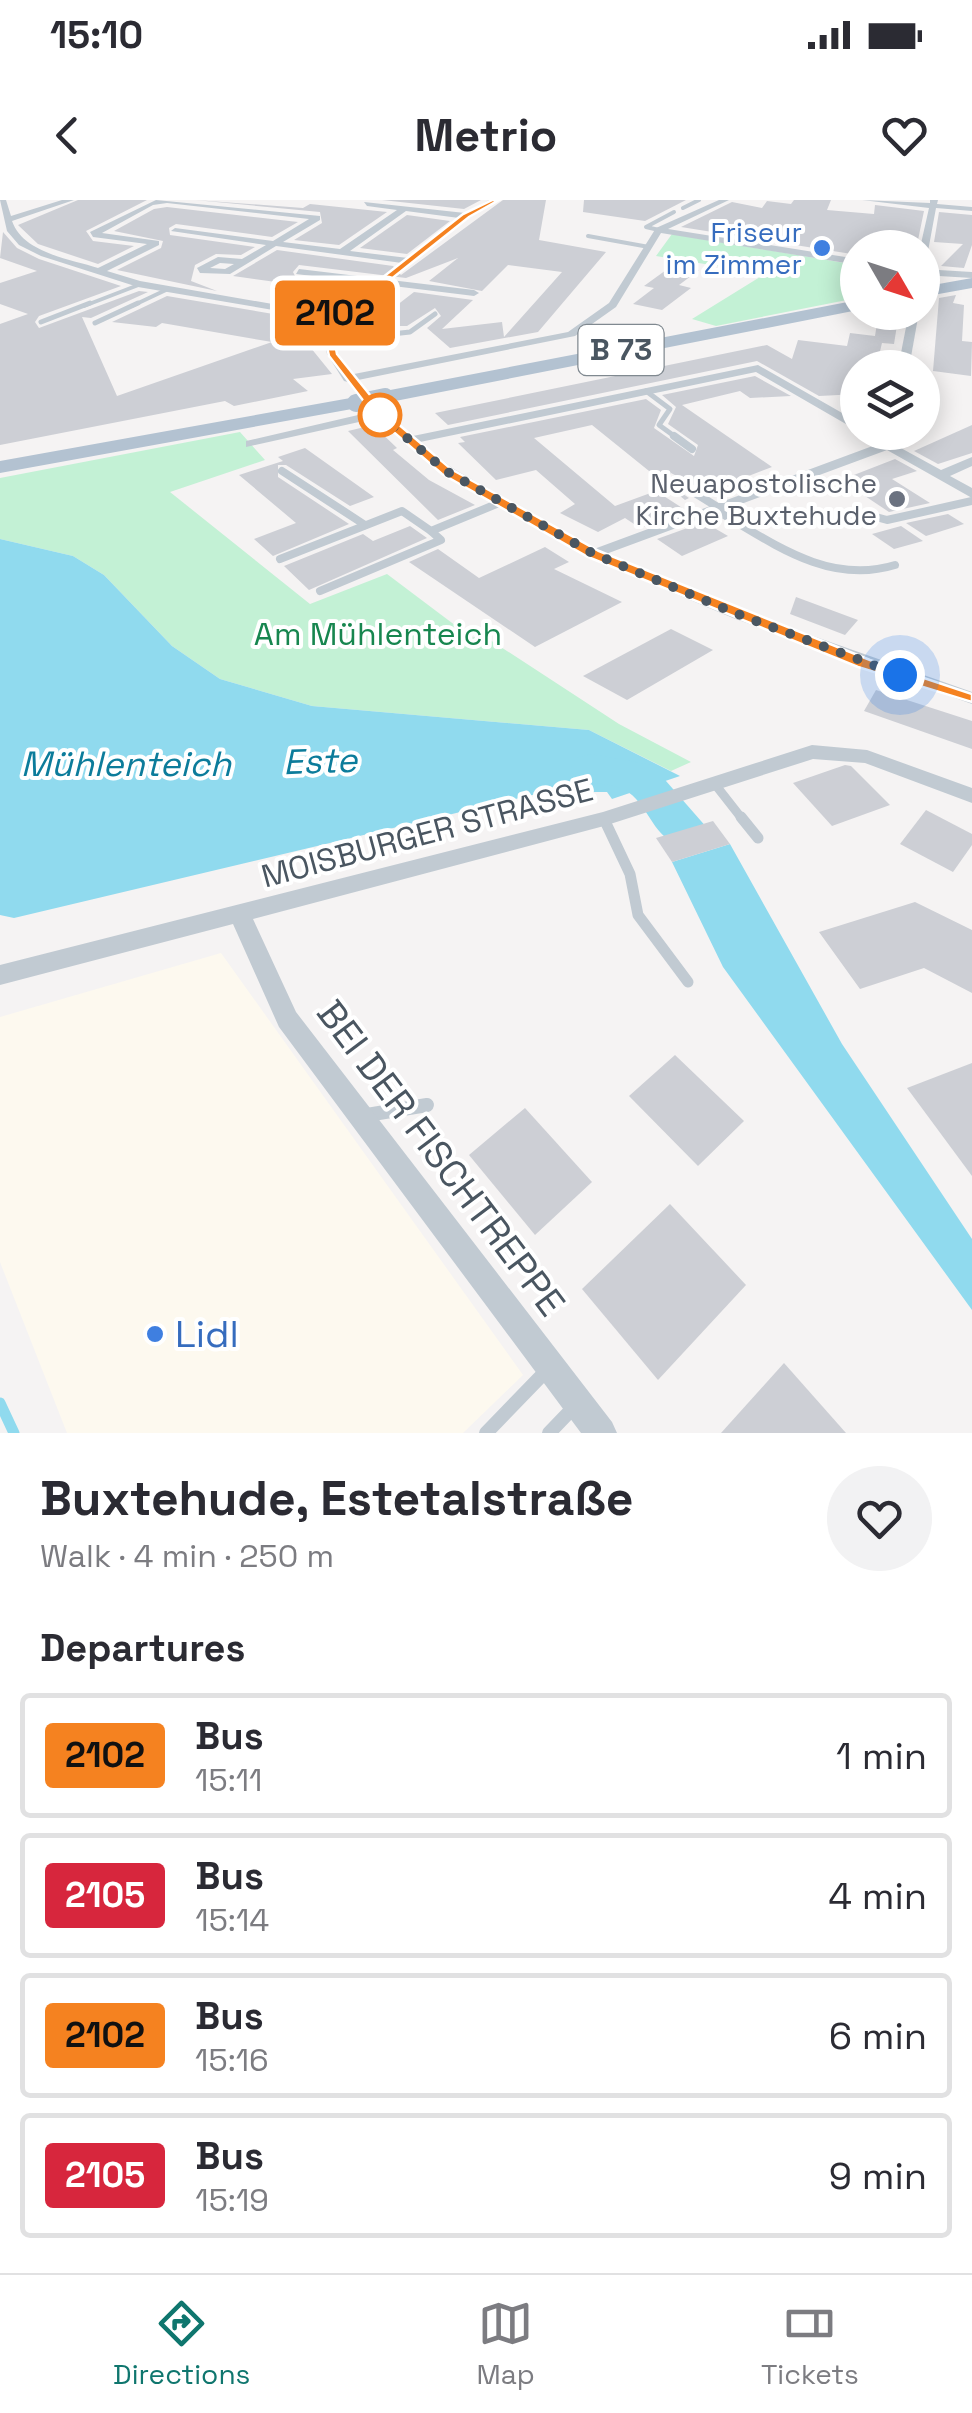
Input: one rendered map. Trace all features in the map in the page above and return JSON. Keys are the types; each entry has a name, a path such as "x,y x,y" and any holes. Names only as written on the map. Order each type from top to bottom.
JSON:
{"main road":[{"path":"940,289 972,283"},
{"name":"B 73","path":"0,467 356,402 382,405 840,309"}],"street":[{"path":"2,200 7,220 22,243 141,284 325,316 368,295"},
{"path":"7,220 70,200"},
{"path":"156,243 93,234 150,203 167,200 322,215 244,262"},
{"path":"201,215 232,200"},
{"path":"385,282 466,216 495,200"},
{"path":"348,379 571,334 613,305 660,230 722,200"},
{"path":"866,200 972,208"},
{"path":"929,230 934,203"},
{"path":"367,204 466,216"},
{"path":"342,252 405,208"},
{"path":"100,271 188,223"},
{"path":"660,230 840,259"},
{"path":"175,231 410,261"},
{"path":"299,272 474,294"},
{"path":"940,273 972,275"},
{"path":"325,316 328,341 348,379 382,405 446,471 499,503 594,554 864,663 972,698"},
{"path":"413,440 758,368 840,416"},
{"path":"250,444 382,405"},
{"path":"594,554 862,450"},
{"path":"906,450 972,498"},
{"path":"941,474 972,460"},
{"name":"MOISBURGER STRASSE","path":"0,976 615,816 812,752 867,757 972,796"},
{"name":"BEI DER FISCHTREPPE","path":"241,916 287,1019 601,1433"}],"lane":[{"path":"683,208 699,200"},
{"path":"660,230 646,227 674,212"},
{"path":"588,236 649,246"},
{"path":"41,322 141,284"},
{"path":"96,323 168,289"},
{"path":"328,341 410,332 435,314"},
{"path":"646,392 670,408 659,425 692,449"},
{"path":"282,472 316,498 337,504 364,525"},
{"path":"674,480 716,508 835,570 870,574 895,565"},
{"path":"854,510 887,520 972,498"},
{"path":"431,531 499,503"},
{"path":"280,559 402,510 441,540 320,591"},
{"path":"714,784 758,838"},
{"path":"615,816 638,914 688,982"},
{"path":"360,1116 427,1105"},
{"path":"486,1433 550,1367"},
{"path":"548,1433 578,1403"}],"shaded area":[{"path":"221,953 523,1375 463,1433 67,1433 0,1262 0,1017"}],"green space":[{"path":"672,234 840,262 840,301 716,326 692,319 765,274 656,256"},
{"name":"Am Mühlenteich","path":"240,432 265,460 170,492 310,604 387,574 472,638 481,634 619,724 691,762 671,771 589,730 312,706 220,679 172,646 104,575 73,556 0,539 0,478"}],"water":[{"name":"Mühlenteich","path":"0,539 73,556 104,575 172,646 220,679 312,706 589,730 680,776 612,799 607,792 545,792 14,918 0,915"},
{"path":"730,844 842,1044 972,1239 972,1310 723,967 672,862"}],"building":[{"path":"78,200 147,200 86,231 93,241 134,246 98,264 38,244 18,225"},
{"path":"195,200 303,208 310,204 387,212 339,245 294,240 322,223 320,212"},
{"path":"382,200 481,200 464,209"},
{"path":"503,200 546,200 539,240 606,252 538,332 450,348 427,328 441,316 435,308 407,326 370,326 414,292 473,300 442,329 502,322 504,337 562,272 508,265 482,291 429,281 458,258 406,278 299,265 293,272 296,278 380,288 356,293 233,276 277,250 393,266 401,275"},
{"path":"584,200 686,200 645,221 583,212"},
{"path":"794,200 831,200 827,210 874,214 875,205 924,211 920,230 840,230 840,252 681,227 732,202 762,208 767,201 791,204"},
{"path":"167,207 298,222 272,237 176,224 169,228 170,235 255,247 241,255 216,254 195,265 191,281 217,291 117,270 161,248 163,241 114,231 154,209"},
{"path":"939,212 972,215 972,245 964,268 941,266 963,244 940,242 940,230 936,230"},
{"path":"407,215 450,221 407,254 360,248"},
{"path":"3,232 17,248 39,259 121,286 39,316 35,322 39,328 139,291 148,292 91,318 82,317 117,396 272,342 162,323 156,327 112,322 167,296 285,316 332,374 293,379 308,391 234,406 225,401 0,445 0,324 28,314 0,304 0,283 37,271 0,258"},
{"path":"673,265 699,270 679,285 691,288 662,310 633,304 654,288 644,286"},
{"path":"956,295 953,303 964,305 962,341 972,342 971,376 940,372 940,350 935,350 936,330 940,330 940,298"},
{"path":"876,330 896,330 894,344 882,343 880,350 840,350 840,395 819,396 757,361 448,425 435,413 767,345 792,359 798,340 847,346 850,333 875,336"},
{"path":"755,376 791,396 750,398 740,391 682,405 772,467 707,492 671,473 667,483 689,498 685,500 592,425 534,438 615,506 656,491 687,511 640,528 625,518 598,532 560,513 575,504 536,470 496,480 458,443 465,442 460,437 646,399 661,410 654,428 694,456 698,445 668,424 676,407 662,395"},
{"path":"373,425 397,448 393,450 429,480 475,505 438,520 348,431"},
{"path":"972,425 972,453 938,464 914,451 940,450 940,439"},
{"path":"305,448 374,497 350,506 286,465 278,465 278,477 349,524 273,556 254,539 296,523 239,475 283,461 278,457"},
{"path":"895,459 917,471 892,479 930,503 889,512 841,480"},
{"path":"948,514 964,524 926,536 906,523"},
{"path":"704,522 728,536 682,556 657,539"},
{"path":"410,526 427,538 309,590 284,566 363,534 373,541"},
{"path":"901,526 923,541 894,549 872,534"},
{"path":"545,547 569,562 554,569 622,602 535,647 409,562 438,549 479,578"},
{"path":"796,597 858,620 845,635 790,614"},
{"path":"671,629 713,650 627,700 583,676"},
{"path":"876,690 972,721 972,749 864,711"},
{"path":"851,766 890,805 832,826 793,783"},
{"path":"926,810 972,834 972,845 953,872 900,844"},
{"path":"713,821 730,844 672,862 656,838"},
{"path":"915,902 972,930 972,993 924,968 860,989 819,932"},
{"path":"675,1055 744,1121 698,1166 629,1096"},
{"path":"972,1063 972,1176 907,1088"},
{"path":"525,1108 592,1182 535,1235 469,1155"},
{"path":"670,1204 746,1285 658,1380 582,1289"},
{"path":"784,1363 846,1433 721,1433"}],"waterway":[{"name":"Este","path":"591,769 637,776 685,829"},
{"path":"0,1403 14,1433"}],"tunnel":[{"path":"367,295 385,283"}],"bus line":[{"name":"2102","path":"495,200 466,216 352,306 325,316 332,354 379,414 446,471 594,554 864,663 972,698"}],"place":[{"name":"Friseur im Zimmer","path":"822,248"},
{"name":"Neuapostolische Kirche Buxtehude","path":"897,499"},
{"name":"Lidl","path":"155,1334"}],"route":[{"path":"380,415 446,471 594,554 740,615 900,675"}]}
